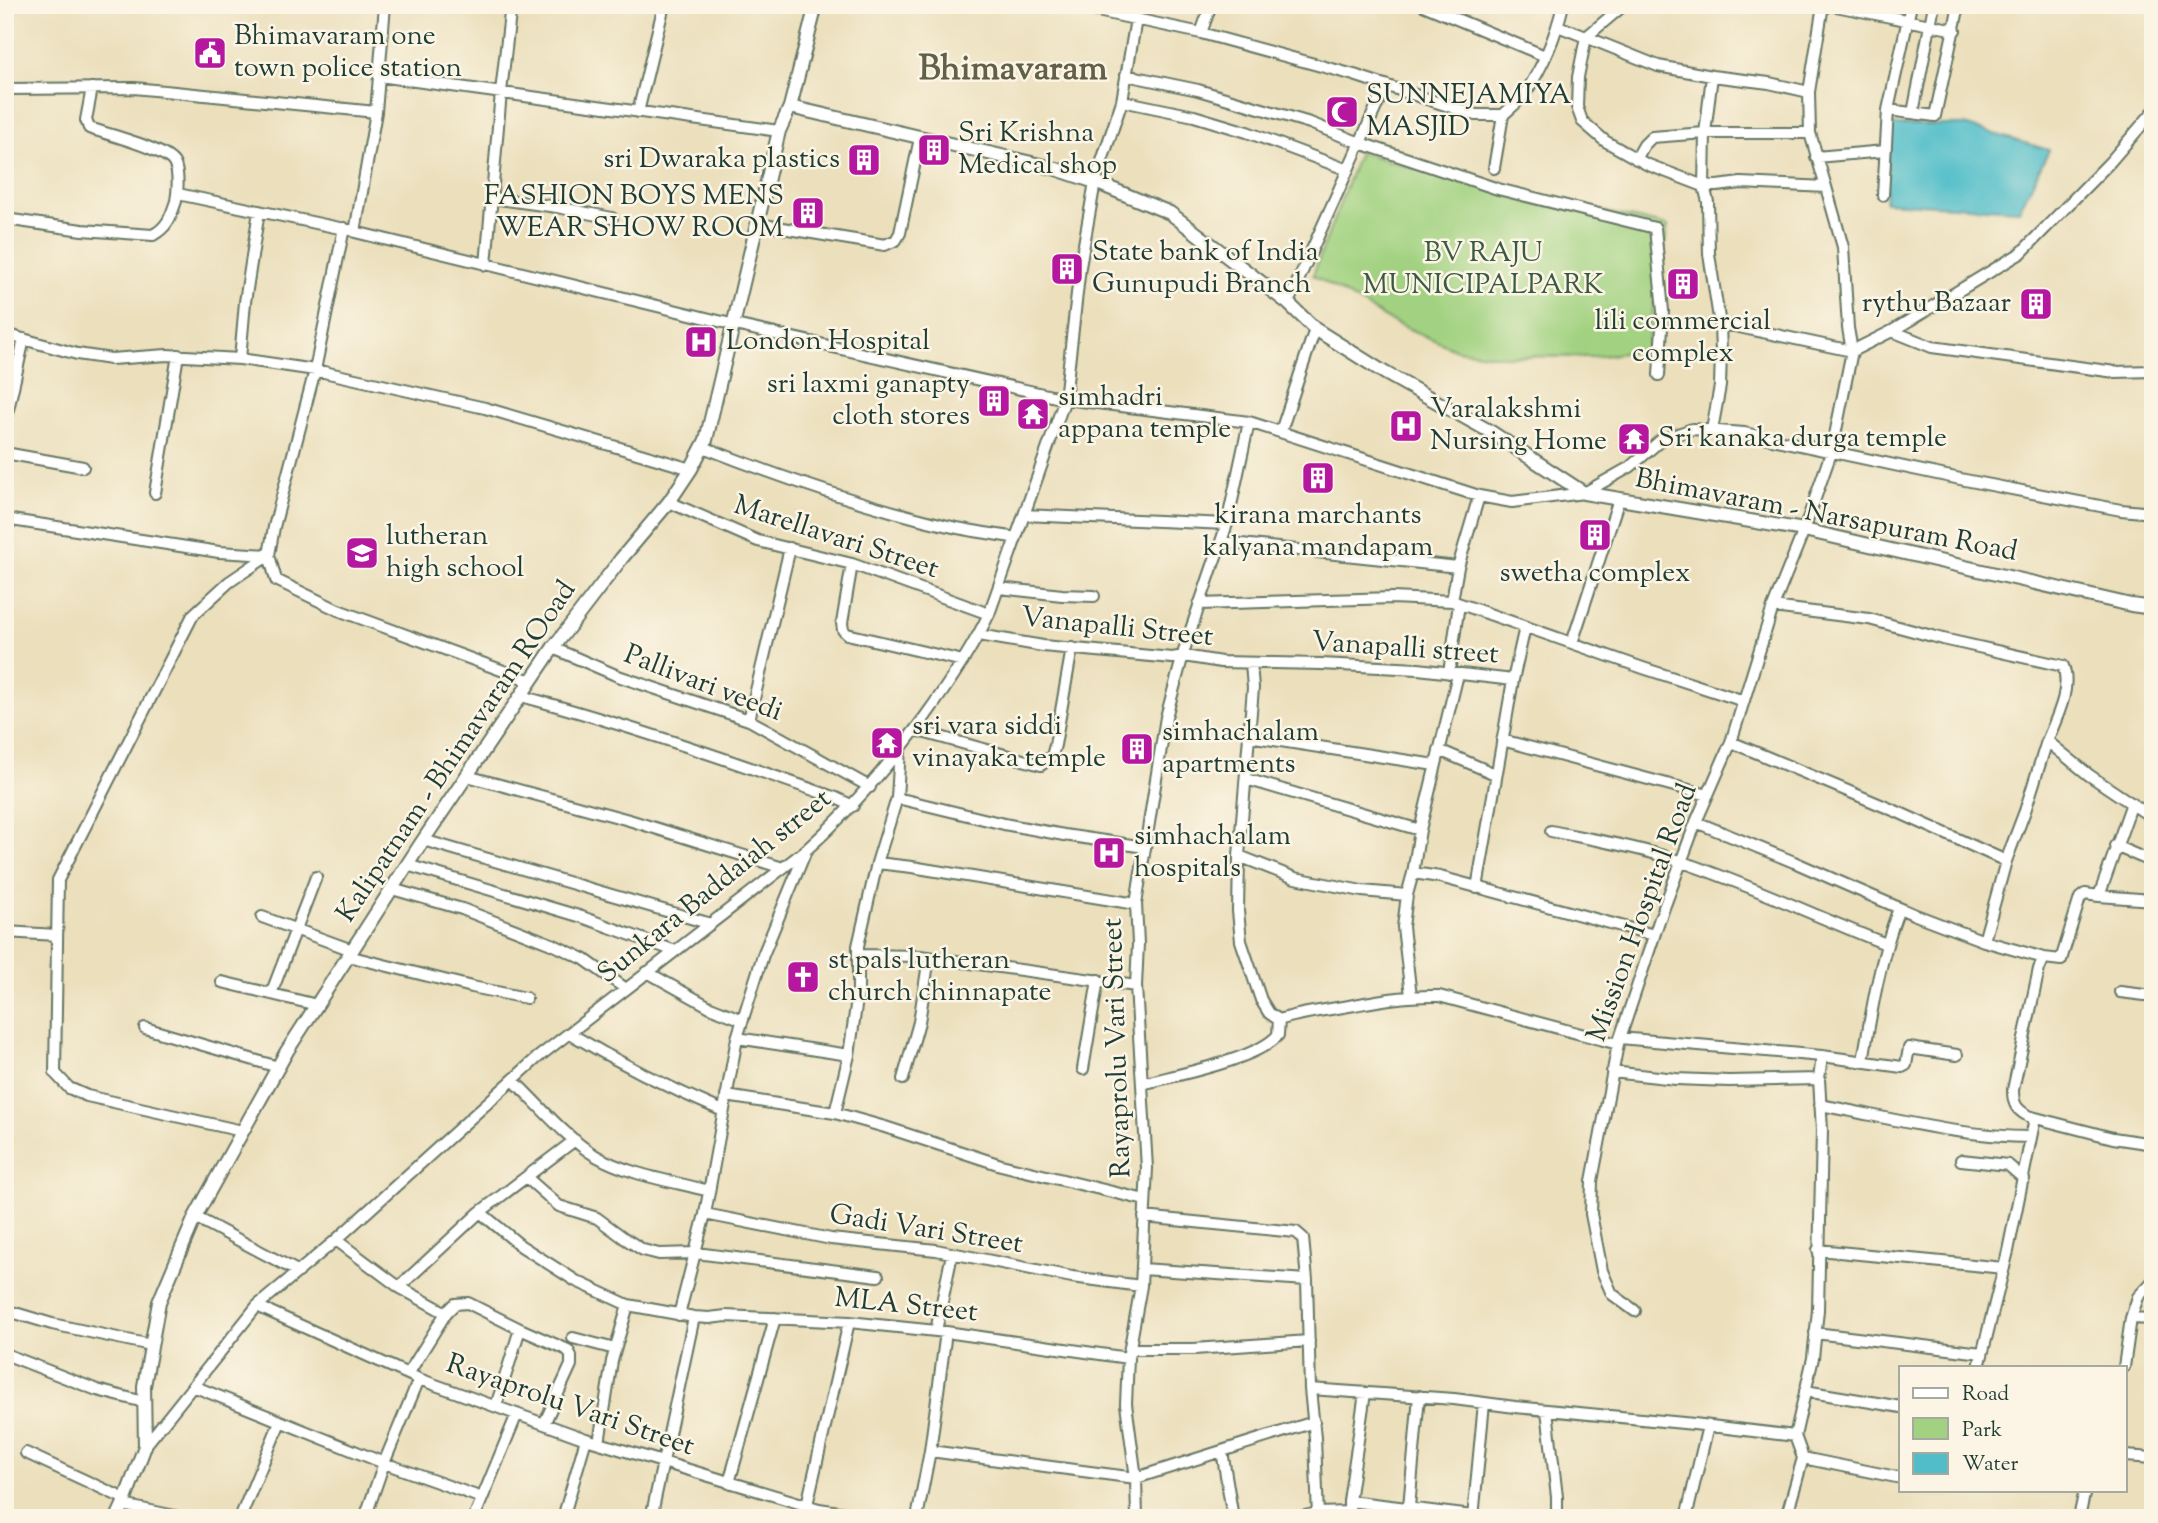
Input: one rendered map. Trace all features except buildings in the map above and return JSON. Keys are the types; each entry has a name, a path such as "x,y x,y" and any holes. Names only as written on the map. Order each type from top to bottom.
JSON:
{"main road":[{"name":"Kalipatnam - Bhimavaram ROoad","path":"117,1518 145,1446 144,1386 159,1302 195,1217 242,1131 278,1067 423,840 553,648 621,559 669,502 703,447 735,325 779,131 790,107 816,5"},
{"name":"Bhimavaram - Narsapuram Road","path":"790,107 1053,168 1170,213 1288,303 1315,329 1384,373 1491,432 1584,493 1804,530 2153,608"}],"street":[{"path":"386,5 376,112 350,230 269,555 276,580 338,610 531,681"},
{"path":"486,265 511,5"},
{"path":"638,111 664,5"},
{"path":"1069,5 1119,10 1136,19 1201,33 1386,85 1476,115 1503,115"},
{"path":"1201,33 1211,5"},
{"path":"1423,5 1545,56"},
{"path":"1494,168 1503,115 1526,93 1558,26 1563,5"},
{"path":"1624,5 1586,37 1578,77 1577,107 1582,121 1605,141 1636,159 1704,186 1741,183 1826,187"},
{"path":"1823,5 1809,92 1810,133 1843,247 1847,328 1852,351"},
{"path":"1831,5 1955,30"},
{"path":"1882,195 1888,110 1911,5"},
{"path":"1913,113 1934,5"},
{"path":"1888,110 1935,116 1959,5"},
{"name":"Sunkara Baddaiah street","path":"145,1446 257,1306 336,1240 537,1058 806,850 870,787 950,683 989,614 1065,399 1080,267 1095,182 1122,101 1136,19"},
{"path":"1558,26 1658,66 1809,92"},
{"path":"1126,75 1198,90 1310,123 1360,143 1499,189 1655,228 1663,312 1659,375"},
{"path":"379,76 779,131"},
{"path":"1712,76 1705,133 1704,186 1709,202 1709,254 1720,325 1721,352 1720,386 1712,430"},
{"path":"1288,303 1386,85"},
{"path":"5,219 82,230 153,235 161,231 171,219 178,194 174,163 164,153 89,128 86,120 92,88"},
{"path":"5,89 134,88 376,112"},
{"path":"1122,101 1194,116 1348,170"},
{"path":"1720,325 1852,351 1892,331 2021,253 2110,162 2153,112"},
{"path":"1636,159 1652,137 1705,133 1810,133"},
{"path":"758,224 885,245 895,240 900,233 920,138"},
{"path":"1816,157 1885,151"},
{"path":"178,194 350,230 735,325 1065,399 1249,422 1479,496 1512,502 1584,493 1630,467 1661,440 1692,429 1744,433 1965,480 2121,510 2153,513"},
{"path":"492,198 612,218"},
{"path":"240,359 244,302 259,211"},
{"path":"1281,431 1315,329"},
{"path":"1892,331 1932,347 2115,372 2153,371"},
{"path":"5,334 76,354 111,359 178,355 240,359 315,370 485,408 691,470"},
{"path":"5,423 24,339"},
{"name":"Mission Hospital Road","path":"1634,1311 1612,1294 1602,1271 1591,1214 1592,1181 1619,1041 1681,862 1731,742 1773,607 1832,450 1852,351"},
{"path":"155,493 178,355"},
{"name":"Rayaprolu Vari Street","path":"1137,1518 1136,1478 1126,1404 1129,1353 1141,1286 1147,1168 1136,986 1136,904 1166,717 1186,644 1222,542 1249,422"},
{"path":"703,447 780,477 860,501 949,526 1016,538"},
{"path":"5,453 83,467"},
{"path":"1411,996 1403,927 1407,895 1453,673 1458,567 1479,496"},
{"path":"1572,643 1619,499"},
{"name":"Marellavari Street","path":"669,502 758,541 852,565 989,614"},
{"path":"1024,515 1227,524"},
{"path":"5,519 219,552 269,555"},
{"path":"1222,542 1458,567"},
{"path":"749,720 790,548"},
{"path":"242,1131 87,1096 69,1088 55,1073 58,880 193,615 229,582 269,555"},
{"path":"852,565 842,623 847,634 963,661"},
{"path":"999,588 1094,596"},
{"path":"1199,604 1393,598 1455,602 1744,701"},
{"path":"1773,607 1869,619 2063,666 2063,696 2006,861 1984,941"},
{"path":"1513,680 1525,627"},
{"name":"Vanapalli Street","path":"979,635 1043,646 1251,663"},
{"name":"Pallivari veedi","path":"553,648 618,676 749,720 870,787"},
{"path":"915,730 1041,765 1052,756 1055,745 1072,648"},
{"path":"1251,663 1253,688 1239,856 1238,911 1241,941 1261,1000 1269,1013 1279,1020"},
{"name":"Vanapalli street","path":"1251,663 1418,668 1513,680 1477,888"},
{"path":"521,696 605,718 853,806"},
{"path":"1248,736 1435,765"},
{"path":"1502,740 1708,794"},
{"path":"2048,741 2089,775 2153,818"},
{"path":"1731,742 2006,861"},
{"path":"835,1113 849,1055 858,992 858,955 867,898 897,798 901,748"},
{"path":"1439,750 1495,774"},
{"path":"467,776 629,820 783,868"},
{"path":"1246,779 1420,830"},
{"path":"897,798 1004,824 1144,847"},
{"path":"2099,896 2132,803"},
{"path":"1696,822 1899,908 1984,941 2043,958 2060,960 2080,898 2085,894 2153,900"},
{"path":"1551,831 1638,848 1681,862 1790,902 1835,924 1886,944"},
{"path":"423,840 711,923"},
{"path":"2115,846 2153,862"},
{"path":"679,1314 705,1214 737,1038 763,955 806,850"},
{"path":"1239,856 1296,878 1363,891 1407,895"},
{"path":"877,863 1136,904"},
{"path":"407,865 582,918 675,951"},
{"path":"1413,873 1440,877 1654,935"},
{"path":"271,994 316,877"},
{"path":"392,888 462,909 554,945 584,959 626,989"},
{"path":"1863,1061 1876,982 1899,908"},
{"path":"262,917 350,953 472,988 526,998"},
{"path":"5,932 57,935"},
{"path":"858,955 929,957 1136,986"},
{"path":"903,1079 919,1022 929,957"},
{"path":"2043,958 2013,1090 2016,1109 2035,1118 2113,1138 2153,1144"},
{"path":"647,972 710,1007 743,1020"},
{"path":"1083,1069 1098,980"},
{"path":"222,982 317,1005"},
{"path":"2120,992 2153,996"},
{"path":"1279,1020 1293,1015 1411,996 1439,996 1619,1041 1822,1056 1902,1067 1906,1065 1909,1048 1957,1055"},
{"path":"1142,1084 1232,1059 1268,1045 1278,1035 1279,1020"},
{"path":"145,1028 278,1067"},
{"path":"569,1033 668,1088 723,1111"},
{"path":"737,1038 849,1055"},
{"path":"1786,1518 1803,1458 1795,1436 1813,1358 1815,1334 1822,1131 1819,1079 1822,1056"},
{"path":"1612,1072 1729,1081 1819,1079"},
{"path":"513,1080 575,1140 596,1156 632,1170 709,1191"},
{"path":"726,1096 835,1113 1001,1165 1145,1200"},
{"path":"1820,1105 1950,1131 2031,1137"},
{"path":"1979,1366 2004,1268 2035,1118"},
{"path":"399,1287 480,1212 575,1140"},
{"path":"1961,1160 2008,1165 2024,1179"},
{"path":"526,1177 559,1206 597,1218 643,1250 659,1254 696,1253 878,1276"},
{"name":"MLA Street","path":"480,1212 521,1246 576,1281 628,1305 694,1317 849,1322 1129,1353 1309,1341"},
{"name":"Gadi Vari Street","path":"705,1214 831,1239 936,1250 1072,1277 1141,1286"},
{"path":"195,1217 299,1272"},
{"path":"1144,1217 1296,1232 1303,1238 1318,1515"},
{"path":"336,1240 399,1287 446,1313"},
{"path":"1818,1250 2004,1268"},
{"path":"917,1518 930,1451 941,1331 952,1254"},
{"path":"1142,1269 1307,1280"},
{"path":"2124,1366 2131,1318 2138,1297 2153,1281"},
{"path":"365,1518 414,1377 446,1313 456,1304 468,1303 568,1350 571,1365 544,1424"},
{"path":"599,1443 615,1349 628,1305"},
{"name":"Rayaprolu Vari Street","path":"257,1306 414,1377 586,1439 806,1505 878,1518"},
{"path":"5,1310 52,1324 150,1345"},
{"path":"651,1518 694,1317"},
{"path":"729,1483 775,1318"},
{"path":"2131,1318 2153,1319"},
{"path":"804,1518 849,1322"},
{"path":"496,1406 520,1329"},
{"path":"1815,1334 1982,1353"},
{"path":"573,1338 615,1349"},
{"path":"5,1354 97,1390 144,1402"},
{"path":"193,1386 384,1463 482,1498"},
{"path":"1310,1390 1419,1396 1795,1436"},
{"path":"1805,1391 1899,1407"},
{"path":"1349,1511 1365,1393"},
{"path":"1408,1513 1419,1396"},
{"path":"1473,1517 1484,1403"},
{"path":"1547,1410 1557,1518"},
{"path":"474,1518 517,1414"},
{"path":"240,1518 280,1422"},
{"path":"930,1451 1136,1478 1314,1422"},
{"path":"1686,1518 1708,1426"},
{"path":"563,1518 586,1439"},
{"path":"1222,1451 1233,1518"},
{"path":"26,1453 124,1502 184,1518"},
{"path":"2126,1457 2153,1458"},
{"path":"1803,1458 1899,1478"},
{"path":"2079,1518 2085,1492"},
{"path":"1296,1518 1349,1511 1489,1518"}],"green space":[{"name":"BV RAJU MUNICIPALPARK","path":"1359,152 1407,166 1668,226 1646,350 1592,357 1502,356 1457,350 1391,321 1313,275"}],"water":[{"path":"1890,125 1964,125 2049,150 2019,210 1885,202"}],"place":[{"name":"Bhimavaram one town police station","path":"210,53"},
{"name":"SUNNEJAMIYA MASJID","path":"1342,112"},
{"name":"Sri Krishna Medical shop","path":"934,150"},
{"name":"sri Dwaraka plastics","path":"864,160"},
{"name":"FASHION BOYS MENS WEAR SHOW ROOM","path":"808,213"},
{"name":"State bank of India Gunupudi Branch","path":"1067,269"},
{"name":"lili commercial complex","path":"1683,284"},
{"name":"rythu Bazaar","path":"2036,304"},
{"name":"London Hospital","path":"701,342"},
{"name":"sri laxmi ganapty cloth stores","path":"994,401"},
{"name":"simhadri appana temple","path":"1033,414"},
{"name":"Varalakshmi Nursing Home","path":"1406,426"},
{"name":"Sri kanaka durga temple","path":"1634,439"},
{"name":"kirana marchants kalyana mandapam","path":"1318,478"},
{"name":"swetha complex","path":"1595,535"},
{"name":"lutheran high school","path":"362,553"},
{"name":"sri vara siddi vinayaka temple","path":"887,743"},
{"name":"simhachalam apartments","path":"1137,749"},
{"name":"simhachalam hospitals","path":"1109,853"},
{"name":"st pals lutheran church chinnapate","path":"803,977"}],"district":[{"name":"Bhimavaram","path":"1013,70"}]}
